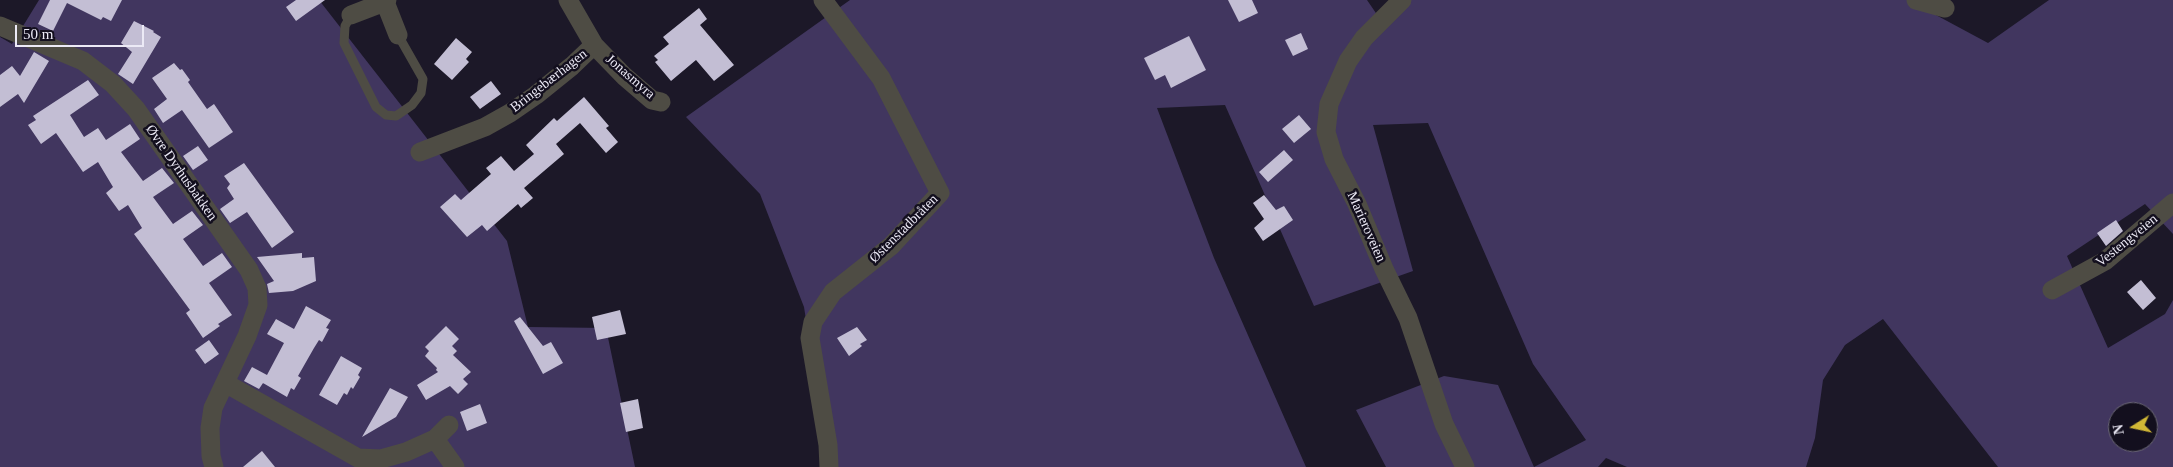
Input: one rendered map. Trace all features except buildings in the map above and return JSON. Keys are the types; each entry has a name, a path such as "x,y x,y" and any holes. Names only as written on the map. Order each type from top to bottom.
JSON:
{"street":[{"name":"Jonasmyra","path":"568,0 594,45 624,76 652,100 661,102"},
{"name":"Østenstadbråten","path":"823,0 881,78 940,192 891,246 833,292 813,322 810,338 828,445 829,467"},
{"name":"Marieroveien","path":"1402,0 1364,38 1348,61 1329,104 1326,132 1334,159 1357,204 1408,318 1444,424 1465,467"},
{"path":"1916,0 1945,8"},
{"path":"351,15 386,1 398,35"},
{"name":"Øvre Dyrhusbakken","path":"0,26 83,61 113,84 136,109 250,270 257,288 258,305 247,336 213,408 210,428 211,456 214,467"},
{"name":"Bringebærhagen","path":"420,152 485,127 510,113 565,72 594,45"},
{"name":"Vestengveien","path":"2052,290 2105,261 2173,203"},
{"path":"225,383 358,458 381,459 406,452 435,439 448,425"},
{"path":"435,439 456,467"}],"lane":[{"path":"351,15 345,26 344,43 376,107 386,115 396,116 412,105 421,93 423,79 398,35"}],"shaded area":[{"path":"39,0 319,0 507,241 528,327 606,328 635,467 0,467 0,37 12,44"},
{"path":"850,0 1367,0 1380,19 1395,0 1908,0 1988,43 2049,0 2173,0 2173,234 2145,204 2067,256 2108,348 2165,314 2173,300 2173,467 1998,467 1883,319 1845,345 1823,380 1815,438 1806,467 1627,467 1606,458 1598,467 1534,467 1586,440 1533,364 1428,123 1373,125 1413,271 1314,306 1225,105 1157,108 1214,258 1306,467 829,467 804,307 760,194 686,117"},
{"path":"1444,376 1498,385 1534,467 1386,467 1356,410"}]}
